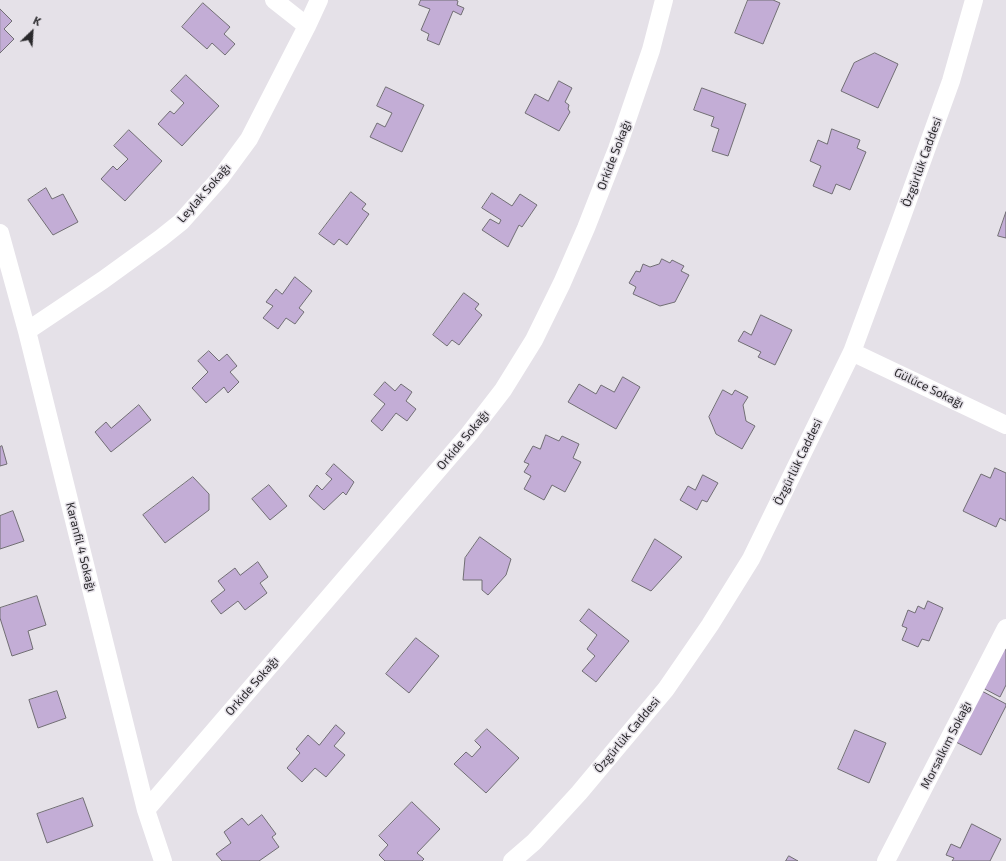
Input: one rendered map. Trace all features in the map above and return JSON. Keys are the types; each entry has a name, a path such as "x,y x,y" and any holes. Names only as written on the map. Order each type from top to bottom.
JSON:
{"street":[{"path":"274,0 307,26"},
{"name":"Leylak Sokağı","path":"27,331 103,280 150,246 180,222 221,177 249,139 319,0"},
{"name":"Orkide Sokağı","path":"146,810 469,434 503,390 534,340 562,283 586,228 617,149 651,50 664,0"},
{"name":"Özgürlük Caddesi","path":"512,861 534,842 569,804 666,689 710,625 751,559 852,352 950,81 974,0"},
{"name":"Karanfil 4 Sokağı","path":"0,233 27,331 146,810 163,861"},
{"name":"Gülüce Sokağı","path":"852,352 1006,425"},
{"name":"Morsalkım Sokağı","path":"886,861 1006,628"}],"building":[{"path":"421,0 456,0 458,1 457,5 464,8 461,15 453,11 439,45 427,40 429,34 421,30 430,9 419,5"},
{"path":"748,0 773,0 780,3 763,44 735,33"},
{"path":"203,3 230,27 224,34 235,44 225,55 212,43 207,49 182,27"},
{"path":"0,9 12,21 4,29 14,39 0,53"},
{"path":"875,53 898,64 878,108 841,91 854,63"},
{"path":"186,75 219,106 182,146 158,124 170,111 174,114 184,103 171,91"},
{"path":"559,81 572,88 565,102 569,105 568,109 570,112 559,131 525,113 535,94 548,101"},
{"path":"386,87 424,105 402,152 370,137 377,123 385,127 392,113 377,106"},
{"path":"702,88 746,104 728,156 712,151 719,129 711,126 714,117 694,110"},
{"path":"832,129 860,140 857,148 866,152 850,190 836,184 832,194 813,186 821,166 810,161 818,140 827,144"},
{"path":"129,130 162,161 125,201 101,179 113,166 117,170 128,159 114,146"},
{"path":"46,188 52,199 63,194 78,222 53,235 28,200"},
{"path":"351,192 366,204 362,209 369,214 347,245 339,239 334,245 319,234"},
{"path":"492,193 512,206 520,194 537,205 522,227 519,225 508,247 482,230 490,219 499,224 501,220 482,208"},
{"path":"1006,212 1006,238 998,236"},
{"path":"662,259 670,263 672,260 684,266 681,271 689,275 675,302 660,306 633,294 636,287 629,283 636,271 640,272 643,264 650,267 659,264"},
{"path":"295,277 312,291 299,308 304,312 295,324 286,318 278,329 263,318 273,306 266,302 276,289 282,294"},
{"path":"464,293 479,304 475,309 482,315 459,345 452,340 447,346 433,335"},
{"path":"761,315 792,330 775,365 758,357 761,352 738,341 744,331 751,335"},
{"path":"209,351 219,361 227,354 237,366 230,372 239,382 228,393 224,387 206,403 192,388 208,372 198,361"},
{"path":"623,377 640,387 616,429 568,402 579,384 596,394 601,385 614,392"},
{"path":"385,382 395,391 401,384 412,392 406,401 416,409 407,421 396,413 382,431 371,421 385,404 374,395"},
{"path":"723,390 732,395 735,390 748,397 743,405 746,421 755,426 742,449 716,434 709,417"},
{"path":"139,405 151,420 111,452 95,432 106,422 111,428"},
{"path":"546,435 559,441 562,436 579,444 573,458 581,462 565,492 552,485 544,500 524,489 531,476 524,472 529,464 524,462 533,446 540,449"},
{"path":"2,446 7,464 0,466 0,447"},
{"path":"334,464 354,482 346,495 343,492 324,510 309,496 317,485 322,490 332,479 326,474"},
{"path":"995,468 1006,473 1006,521 1000,518 996,527 963,511 981,474 990,478"},
{"path":"703,475 718,483 707,502 702,500 697,510 680,500 688,486 695,490"},
{"path":"193,477 209,494 209,510 165,543 143,515"},
{"path":"269,485 287,506 270,520 252,499"},
{"path":"13,511 24,541 0,549 0,516"},
{"path":"480,537 511,559 506,575 488,595 482,590 482,580 463,580 465,558"},
{"path":"655,539 682,557 651,591 632,581"},
{"path":"258,562 268,577 260,583 267,593 245,610 238,601 221,614 211,601 225,590 218,581 235,568 240,575"},
{"path":"37,596 46,625 28,631 33,649 12,656 0,618 0,608"},
{"path":"928,601 943,608 929,641 922,639 918,647 902,640 907,628 902,626 908,610 915,613 918,606 924,609"},
{"path":"589,609 629,641 596,682 582,671 595,656 587,649 597,635 580,621"},
{"path":"416,638 439,656 409,693 386,674"},
{"path":"1001,648 1006,650 1006,685 1000,697 981,687"},
{"path":"980,690 1006,704 981,755 954,741"},
{"path":"57,691 66,718 38,728 29,700"},
{"path":"336,725 345,733 334,746 345,755 326,777 315,768 302,782 287,768 300,753 296,749 308,735 319,745"},
{"path":"487,729 519,758 486,793 454,764 466,752 472,757 481,747 475,741"},
{"path":"855,730 886,743 869,783 838,769"},
{"path":"83,798 93,826 47,843 37,814"},
{"path":"412,802 440,829 417,853 424,859 422,861 385,861 379,855 388,845 379,836"},
{"path":"262,815 276,834 272,837 279,847 259,861 222,861 216,854 231,843 224,832 242,818 248,825"},
{"path":"972,824 1001,839 990,861 952,861 954,858 946,855 951,844 960,848"},
{"path":"789,856 798,861 786,861"}]}
